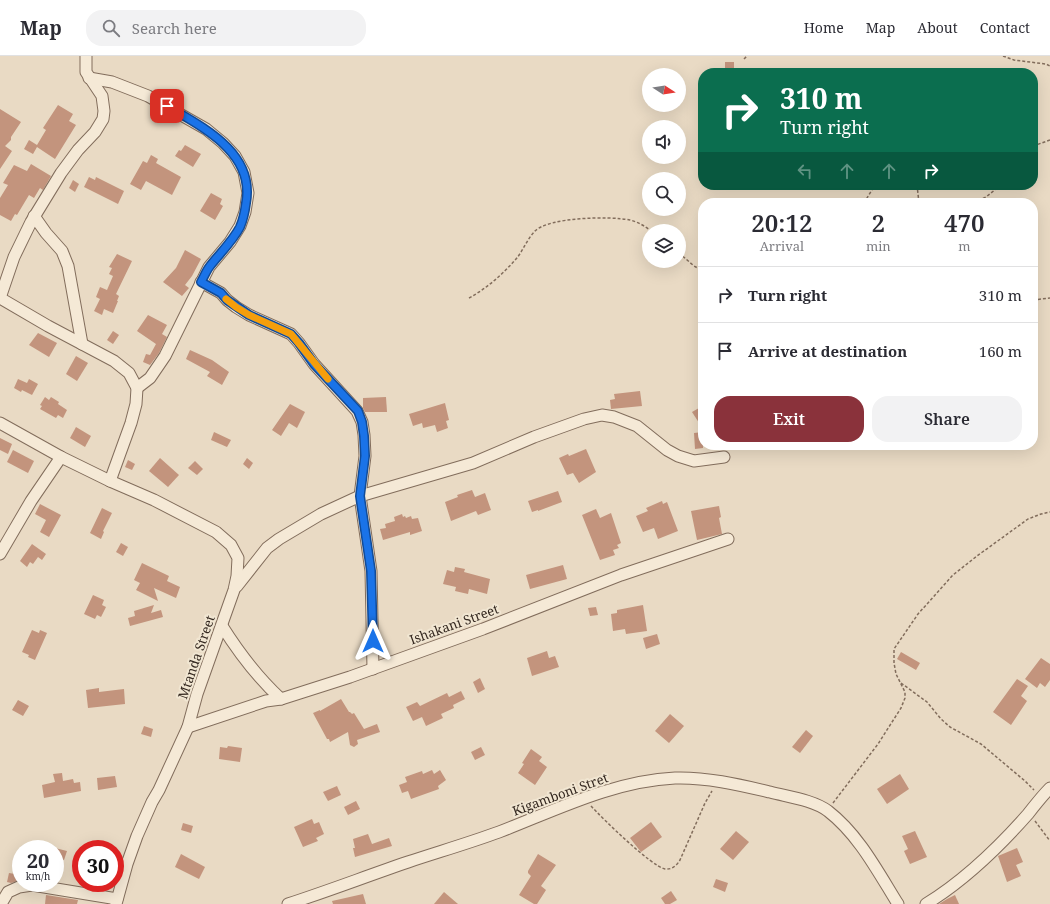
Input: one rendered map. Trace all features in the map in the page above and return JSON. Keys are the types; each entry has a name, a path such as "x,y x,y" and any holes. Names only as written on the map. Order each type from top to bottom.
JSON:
{"street":[{"path":"86,56 86,72 102,96 104,111 103,119 95,132 78,150 61,173 34,216 16,252 0,298 114,361 129,373 137,388 136,404 131,423 110,482"},
{"path":"89,78 112,82 148,96 206,129 223,143 235,156 244,172 248,193 245,212 240,226 230,242 209,267 165,356 150,378 137,388"},
{"path":"34,216 66,258 82,344"},
{"path":"201,282 221,293 231,304 249,315 291,334 314,364 358,411 362,422 364,436 365,456 360,496 371,571 373,669"},
{"path":"234,590 251,566 267,548 279,539 321,514 360,496 473,463 509,447 584,420 602,416 614,417 637,426 667,450 678,456 694,461 724,457"},
{"name":"Mtanda Street","path":"0,423 110,482 154,500 216,532 231,545 238,558 237,576 234,590 197,694 188,727 152,802 138,836 116,902"},
{"path":"0,554 30,501 61,457"},
{"name":"Ishakani Street","path":"188,727 266,701 280,699 373,669 483,629 621,575 728,540"},
{"path":"222,626 235,648 263,682 280,699"},
{"name":"Kigamboni Stret","path":"288,904 478,839 584,798 627,786 674,778 689,778 718,781 791,797 810,802 827,810 848,830 867,854 898,904"},
{"path":"926,904 967,875 985,859 1029,813 1050,788"},
{"path":"1,904 8,892 19,887 32,885 116,902"}],"path":[{"path":"744,59 747,56"},
{"path":"1003,56 1014,60 1046,64 1050,66"},
{"path":"1038,144 1050,140"},
{"path":"984,198 995,190"},
{"path":"469,298 481,292 516,259 535,231 552,222 608,218 630,220 642,224"},
{"path":"686,259 698,268"},
{"path":"1038,299 1050,298"},
{"path":"827,810 878,744 901,708 905,698 905,692 899,682 894,663 894,649 918,614 953,575 1015,527 1028,519 1050,512"},
{"path":"899,682 927,702 941,719 950,727 981,744 1025,781 1041,798"},
{"path":"584,798 604,820 633,846 661,867 669,869 677,865 680,860 705,804 718,781"},
{"path":"1029,813 1050,841"}],"building":[{"path":"725,62 734,62 734,68 725,68"},
{"path":"58,105 73,114 69,121 76,125 55,159 37,147 33,154 24,149 29,140 37,145 46,130 43,128"},
{"path":"0,109 21,122 11,137 11,140 5,146 12,151 0,169"},
{"path":"185,145 201,154 193,167 175,156"},
{"path":"151,155 158,159 156,163 181,177 172,195 146,181 141,190 130,184 143,161 147,163"},
{"path":"31,164 51,176 43,190 40,188 34,198 29,195 17,215 15,214 11,221 0,215 0,198 8,185 3,183 14,165 27,171"},
{"path":"89,177 95,180 96,177 124,191 118,204 84,187"},
{"path":"73,180 79,184 75,192 69,188"},
{"path":"211,193 222,199 220,204 223,206 215,220 200,211"},
{"path":"185,250 201,259 192,276 185,285 189,288 182,296 163,282 176,268"},
{"path":"117,254 132,261 116,294 119,296 113,313 104,309 102,315 94,311 100,299 96,297 100,287 107,290 113,276 109,274 112,268 109,267"},
{"path":"148,315 167,325 162,334 167,337 159,353 150,365 143,362 146,354 150,355 156,344 137,331"},
{"path":"113,331 119,335 113,344 107,340"},
{"path":"38,333 57,343 49,357 29,345"},
{"path":"190,350 212,360 229,372 222,385 207,376 210,372 186,359"},
{"path":"76,356 88,363 77,381 66,374"},
{"path":"18,379 27,383 29,379 38,384 32,395 14,388"},
{"path":"640,391 642,406 611,409 610,400 615,399 614,394"},
{"path":"45,397 49,400 51,397 67,410 63,418 58,415 56,418 40,409 42,406 40,405"},
{"path":"386,397 387,412 365,412 363,408 363,398"},
{"path":"445,403 449,420 446,421 448,428 437,432 435,425 423,428 422,423 413,426 409,414"},
{"path":"290,404 305,412 297,428 289,423 281,436 272,430"},
{"path":"698,409 698,421 692,412"},
{"path":"76,427 91,436 85,447 70,438"},
{"path":"214,432 231,440 227,447 211,440"},
{"path":"694,433 698,433 698,449 695,449"},
{"path":"0,438 12,444 8,454 0,450"},
{"path":"586,449 596,472 579,483 573,473 567,475 559,458 568,454 569,456"},
{"path":"13,450 34,461 28,473 7,462"},
{"path":"160,458 179,475 168,487 149,471"},
{"path":"247,458 253,463 249,469 243,464"},
{"path":"128,460 135,464 132,470 125,467"},
{"path":"195,461 203,469 197,475 188,468"},
{"path":"472,490 475,497 485,493 491,510 478,515 476,511 451,521 445,502 458,497 457,495"},
{"path":"558,491 562,502 532,512 528,501"},
{"path":"662,501 663,504 667,502 678,531 658,539 654,528 643,532 636,516 648,511 646,508"},
{"path":"40,504 61,515 49,537 40,532 46,520 35,514"},
{"path":"719,506 721,517 719,518 722,534 697,540 691,511"},
{"path":"102,508 112,513 103,531 104,532 101,539 90,533"},
{"path":"596,509 600,518 611,513 621,543 617,545 619,548 613,550 615,555 600,560 582,515"},
{"path":"402,514 403,517 405,516 406,518 411,516 412,519 418,518 422,531 410,535 410,532 383,540 380,529 386,528 385,524 395,521 394,517"},
{"path":"121,543 128,547 123,556 116,552"},
{"path":"32,544 46,554 42,560 38,557 33,564 30,562 27,567 20,561"},
{"path":"142,563 169,576 167,581 180,587 176,598 154,588 158,601 136,590 140,583 134,580"},
{"path":"563,565 567,579 530,589 526,575"},
{"path":"455,567 465,569 464,572 490,579 487,594 469,589 468,594 455,591 456,587 443,584 447,570 454,572"},
{"path":"93,595 104,600 102,605 106,607 101,617 97,615 95,619 84,614"},
{"path":"154,605 151,613 161,610 163,617 130,626 128,618 135,616 134,611"},
{"path":"643,605 647,631 626,634 625,629 613,631 611,614 617,613 617,610"},
{"path":"596,607 598,615 590,616 588,608"},
{"path":"32,630 39,633 40,630 47,633 35,660 22,652"},
{"path":"657,634 660,644 646,649 643,638"},
{"path":"547,651 549,658 555,656 559,667 532,676 527,658"},
{"path":"901,652 920,663 916,670 897,659"},
{"path":"1041,658 1050,664 1050,680 1045,687 1040,683 1037,688 1025,679"},
{"path":"480,678 485,689 478,693 473,682"},
{"path":"1017,679 1028,686 1021,696 1027,701 1011,725 993,712"},
{"path":"99,688 99,692 124,689 125,704 88,708 86,690"},
{"path":"461,691 465,699 453,705 454,708 441,714 443,718 426,726 422,717 413,721 406,707 417,702 420,706 447,693 449,697"},
{"path":"341,699 349,712 352,714 354,713 364,729 377,724 380,732 357,740 358,744 354,747 350,745 348,732 330,742 313,713 320,711"},
{"path":"18,700 29,706 23,716 12,710"},
{"path":"670,714 684,726 669,743 655,731"},
{"path":"144,726 153,729 151,737 141,734"},
{"path":"806,730 813,736 800,753 792,747"},
{"path":"228,746 242,748 240,762 219,759 220,747 227,748"},
{"path":"481,747 485,755 475,760 471,752"},
{"path":"531,749 542,757 539,761 547,767 535,785 518,773 524,764 522,763"},
{"path":"432,770 434,774 440,770 446,780 438,786 439,789 411,799 408,791 402,793 399,785 407,782 405,777 422,771 423,774"},
{"path":"62,773 63,781 73,779 74,783 80,782 81,791 44,798 42,785 55,782 53,774"},
{"path":"900,774 909,789 887,804 877,789"},
{"path":"115,776 117,787 98,790 97,778"},
{"path":"337,786 341,795 328,801 323,792"},
{"path":"356,801 360,809 348,815 344,807"},
{"path":"312,819 314,824 319,822 324,834 316,838 318,841 303,847 294,827"},
{"path":"651,822 662,837 641,852 630,838"},
{"path":"183,823 193,826 191,833 181,830"},
{"path":"736,831 749,842 733,860 720,849"},
{"path":"915,831 927,857 910,864 904,851 908,849 902,836"},
{"path":"368,834 372,844 389,838 392,846 355,857 353,839"},
{"path":"1017,848 1023,862 1016,865 1021,876 1007,882 998,856"},
{"path":"64,850 67,851 64,860"},
{"path":"181,854 205,867 199,879 175,867"},
{"path":"538,854 556,865 541,886 546,890 537,904 534,904 519,895 531,876 528,871"},
{"path":"9,873 12,874 12,883 7,882"},
{"path":"716,879 728,883 725,892 713,887"},
{"path":"671,891 677,900 670,904 665,904 661,898"},
{"path":"444,892 458,904 434,904"},
{"path":"363,894 366,904 333,904 332,901"},
{"path":"46,895 78,900 77,904 45,904"},
{"path":"955,895 959,904 939,904 947,899"}],"slow traffic":[{"path":"226,299 249,315 291,334 314,364 328,379"}],"route":[{"path":"167,106 206,129 223,143 235,156 244,172 248,193 245,212 240,226 230,242 209,267 201,282 221,293 227,300 249,315 291,334 314,364 358,411 362,422 364,436 365,456 360,496 371,571 373,641"}]}
